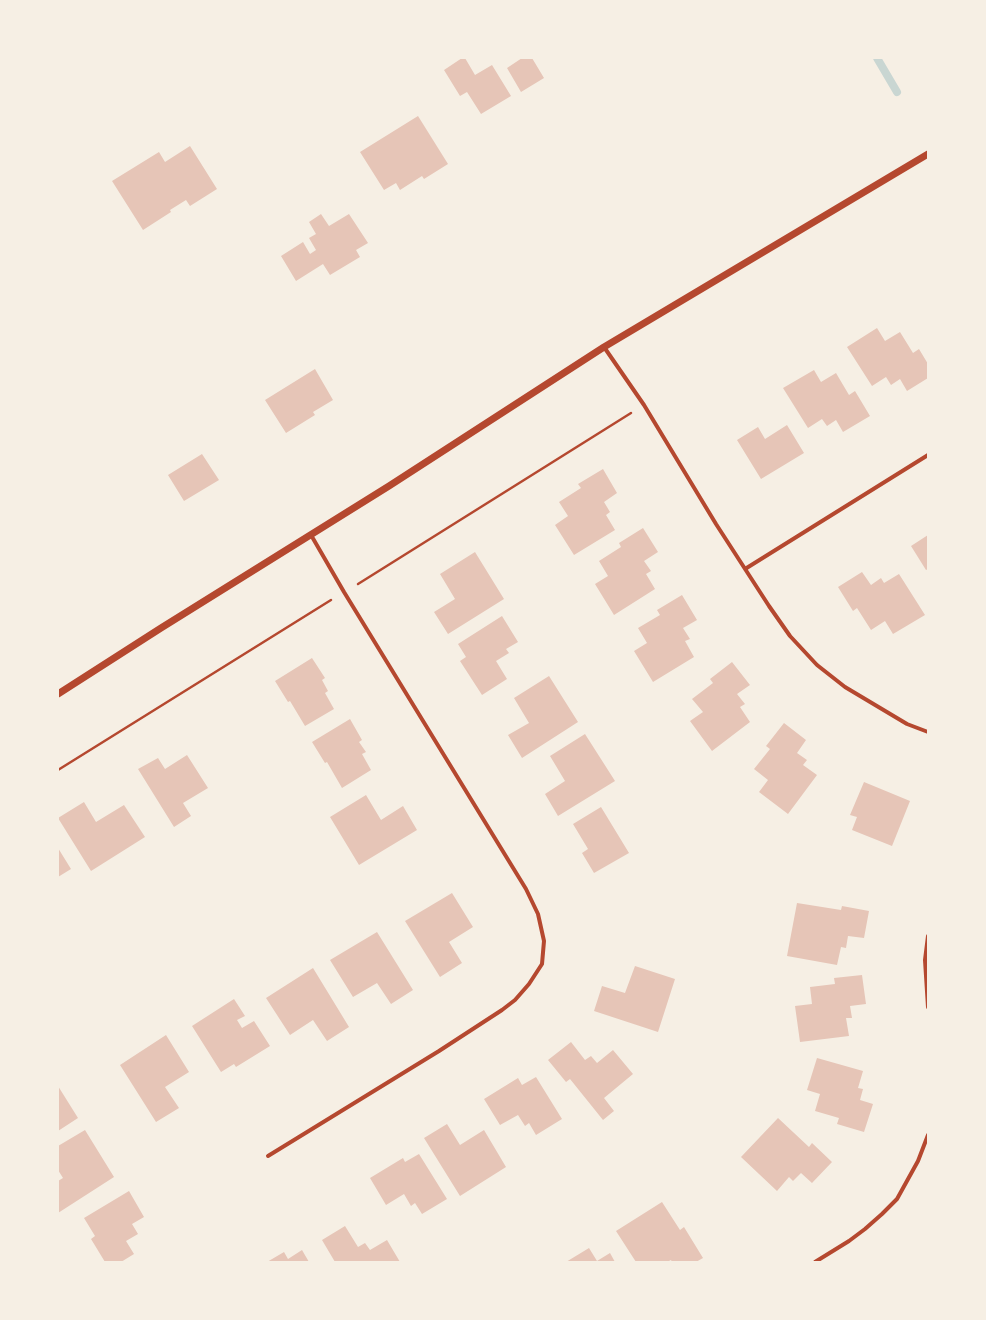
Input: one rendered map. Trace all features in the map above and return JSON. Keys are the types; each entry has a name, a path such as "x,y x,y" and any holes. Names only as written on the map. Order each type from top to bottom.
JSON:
{"street":[{"path":"58,694 160,628 311,535 604,347 928,154"},
{"path":"604,347 644,405 716,524 790,636 816,665 845,688 870,704 907,724 928,732"},
{"path":"745,569 928,455"},
{"path":"268,1156 439,1051 502,1010 530,984 542,964 544,941 538,914 526,889 344,592 311,535"},
{"path":"928,936 925,960 928,1007"},
{"path":"815,1262 849,1241 865,1229 897,1199 918,1161 928,1135"}],"path":[{"path":"361,583 626,416"},
{"path":"58,770 329,602"}],"building":[{"path":"462,58 465,58 475,75 492,65 511,96 481,114 467,92 460,96 444,70"},
{"path":"522,58 532,58 544,78 521,92 507,68"},
{"path":"418,116 448,164 424,179 422,176 400,190 396,183 384,190 360,152"},
{"path":"190,146 217,189 190,206 186,200 170,210 171,212 143,230 112,181 159,152 165,162"},
{"path":"321,214 329,226 349,214 368,243 356,250 360,257 330,275 323,264 296,281 281,256 303,242 310,254 316,250 309,238 316,234 309,222"},
{"path":"877,328 885,341 900,332 913,353 919,349 928,364 928,378 907,391 900,379 891,385 886,377 872,386 847,347"},
{"path":"315,369 333,400 313,412 315,415 286,433 265,400"},
{"path":"814,370 821,382 836,373 849,395 855,391 870,416 843,432 836,420 827,426 822,419 808,428 783,388"},
{"path":"787,425 804,453 761,479 737,440 758,427 765,439"},
{"path":"202,454 219,480 184,501 168,475"},
{"path":"603,469 617,493 604,502 610,512 606,515 615,530 574,555 555,525 568,516 559,502 581,488 578,484"},
{"path":"643,528 658,552 644,561 651,571 646,574 655,589 614,615 595,584 608,576 599,561 621,547 619,543"},
{"path":"928,535 928,569 926,570 911,546"},
{"path":"475,552 504,599 448,634 434,612 455,599 440,574"},
{"path":"862,572 871,585 881,578 884,583 899,574 925,615 893,634 885,621 871,630 857,608 853,611 838,587"},
{"path":"682,595 697,620 683,628 690,639 685,641 694,657 653,682 634,651 647,643 638,628 660,615 657,610"},
{"path":"502,616 518,642 506,649 509,653 496,661 507,679 482,695 460,661 466,657 458,644"},
{"path":"312,658 325,678 322,680 328,691 325,693 334,709 305,726 290,701 288,702 275,681"},
{"path":"732,662 750,685 737,694 745,704 740,707 750,722 712,751 690,721 703,712 692,699 713,683 710,679"},
{"path":"549,676 578,722 522,758 508,735 529,723 514,698"},
{"path":"350,719 362,740 359,742 366,752 362,754 371,770 342,788 327,762 325,763 312,742"},
{"path":"784,723 806,740 797,753 807,760 803,765 817,775 788,814 759,792 768,780 754,769 770,749 766,746"},
{"path":"585,734 615,781 558,816 545,794 565,781 550,756"},
{"path":"187,755 208,788 183,803 191,816 174,827 138,769 158,758 165,769"},
{"path":"864,782 910,801 892,846 852,830 857,817 850,815"},
{"path":"366,795 381,820 403,806 417,830 359,865 330,817"},
{"path":"84,802 96,822 124,805 145,837 91,871 58,818"},
{"path":"601,807 629,853 594,873 582,853 588,849 573,824"},
{"path":"58,848 71,869 58,877"},
{"path":"452,893 473,927 449,942 462,963 440,977 405,921"},
{"path":"797,903 841,910 842,906 869,911 864,938 848,936 846,948 841,947 837,965 787,956"},
{"path":"377,932 413,990 391,1004 377,983 353,997 330,960"},
{"path":"635,966 675,979 658,1032 594,1011 602,986 625,993"},
{"path":"313,968 349,1027 327,1041 313,1020 290,1035 266,998"},
{"path":"862,975 866,1004 850,1006 852,1018 846,1018 849,1036 800,1042 795,1006 812,1004 810,987 835,984 834,978"},
{"path":"234,999 245,1016 237,1020 242,1028 254,1021 270,1046 236,1067 234,1064 221,1072 192,1026"},
{"path":"166,1035 189,1072 165,1087 179,1108 156,1122 120,1065"},
{"path":"571,1042 585,1060 591,1056 597,1063 613,1050 633,1074 604,1098 614,1111 603,1120 570,1079 566,1082 548,1060"},
{"path":"817,1058 863,1071 858,1088 863,1089 860,1100 873,1104 864,1132 837,1124 839,1118 815,1111 820,1094 807,1090"},
{"path":"536,1077 562,1119 536,1135 529,1123 525,1126 518,1115 500,1125 484,1099 518,1078 522,1085"},
{"path":"58,1086 78,1118 58,1131"},
{"path":"778,1118 809,1147 812,1143 832,1162 812,1183 801,1173 793,1181 789,1177 777,1191 741,1157"},
{"path":"447,1124 460,1145 484,1130 506,1167 460,1196 424,1138"},
{"path":"85,1130 114,1177 58,1213 58,1181 63,1178 58,1170 58,1146"},
{"path":"419,1154 447,1199 422,1214 415,1203 411,1206 404,1194 386,1205 370,1178 403,1158 405,1162"},
{"path":"129,1191 144,1217 132,1224 138,1234 126,1241 134,1254 121,1262 105,1262 91,1239 95,1236 84,1218"},
{"path":"662,1202 680,1230 684,1227 703,1258 696,1262 672,1262 671,1260 667,1262 636,1262 616,1231"},
{"path":"345,1226 358,1247 365,1243 370,1250 387,1240 400,1262 335,1262 322,1240"},
{"path":"589,1248 597,1261 610,1253 615,1262 566,1262"},
{"path":"302,1250 309,1262 267,1262 284,1252 288,1259"}],"waterway":[{"path":"877,58 897,92"}]}
